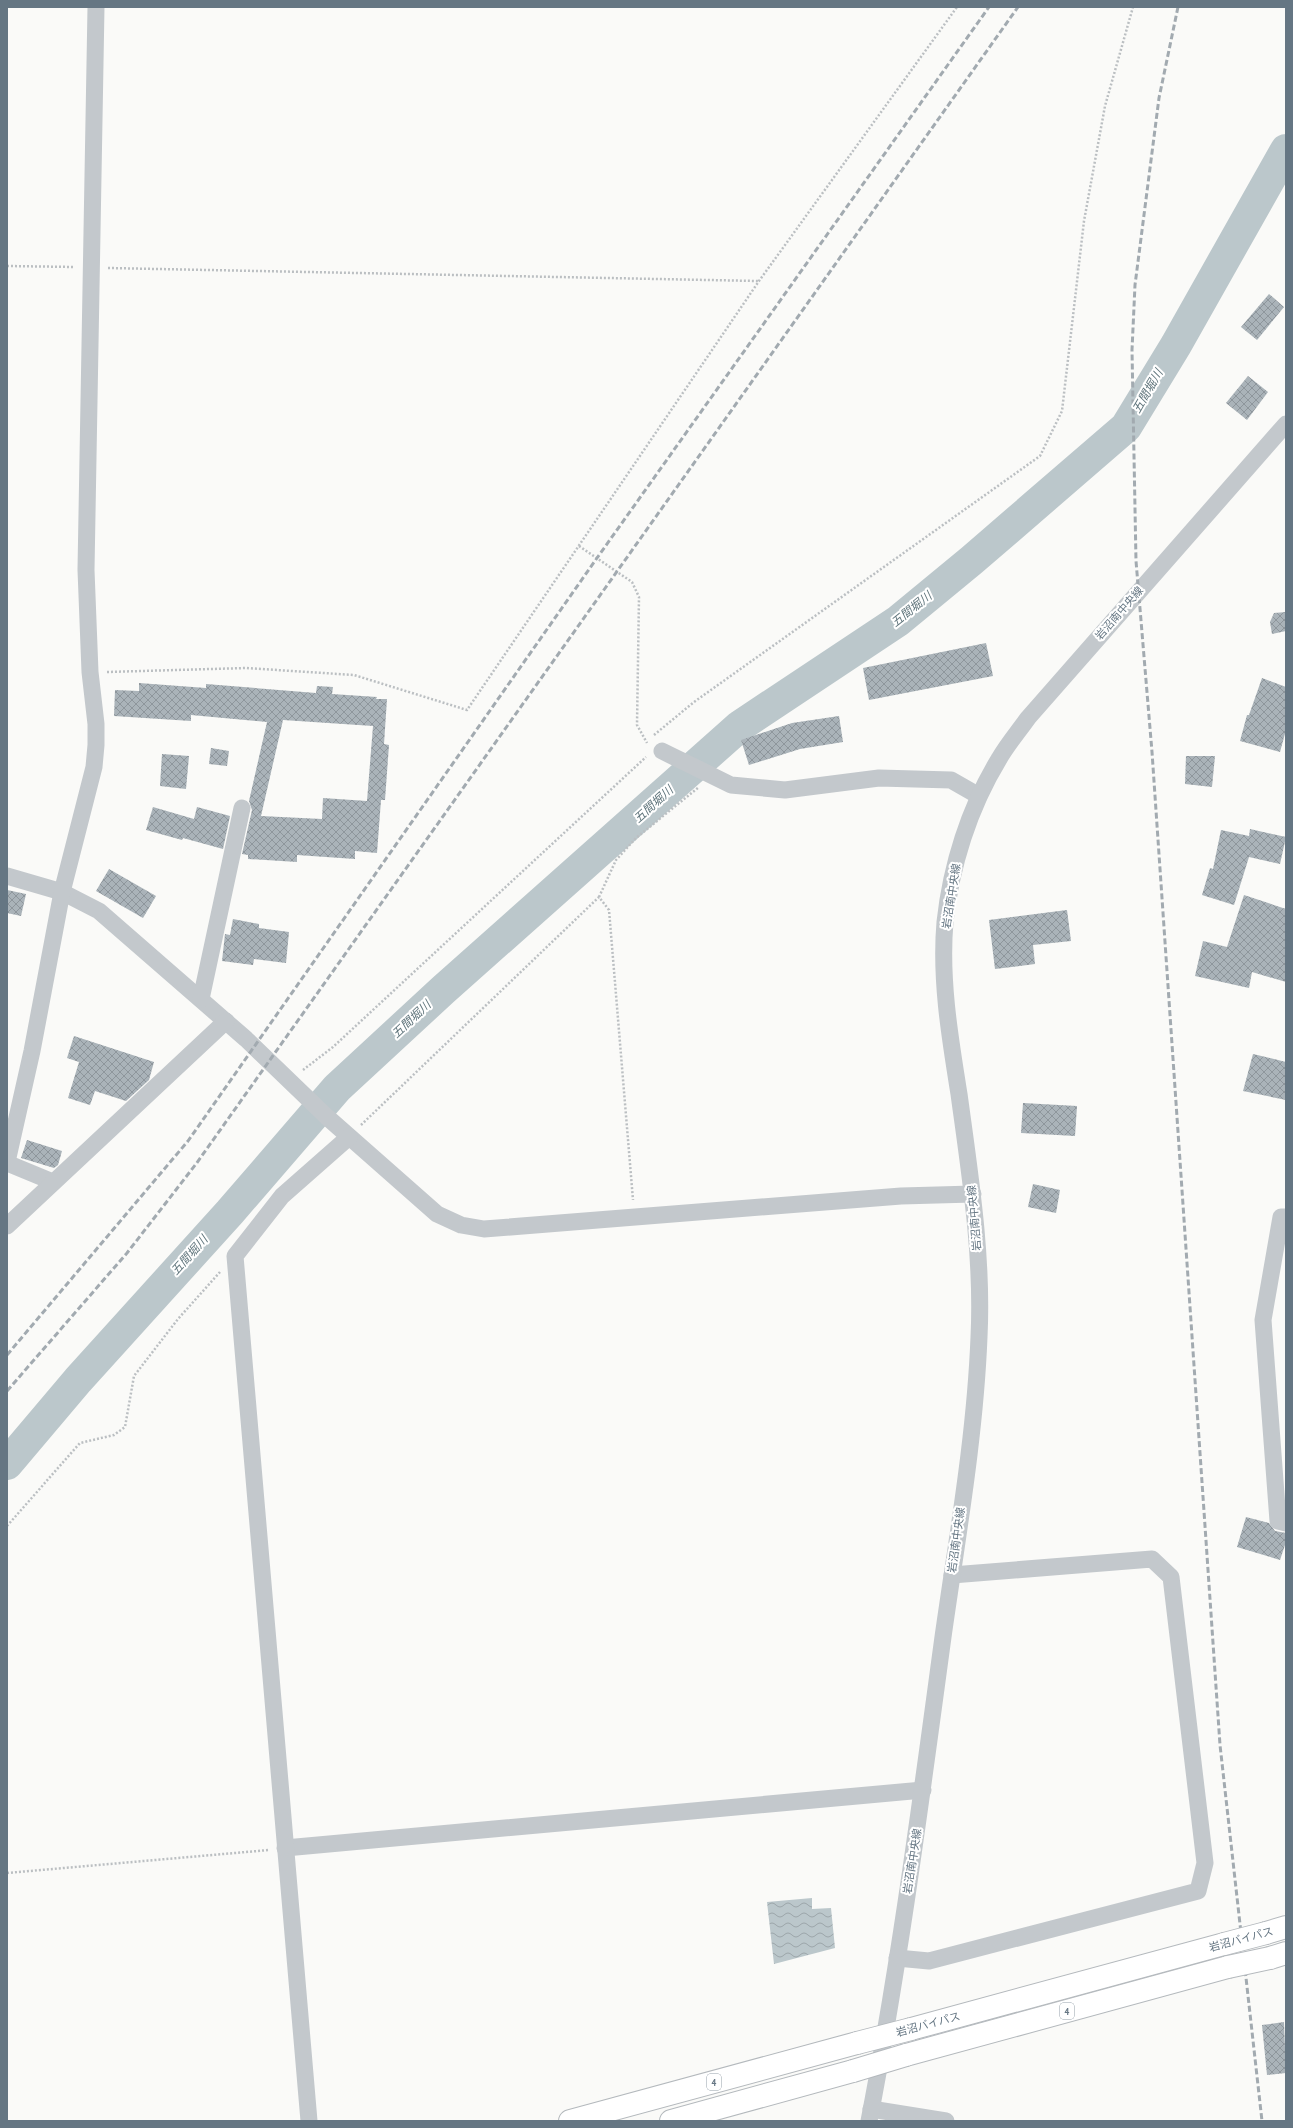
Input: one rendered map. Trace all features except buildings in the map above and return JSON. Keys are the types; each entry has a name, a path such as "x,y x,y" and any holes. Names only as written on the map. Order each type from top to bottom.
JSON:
{"highway":[{"name":"岩沼バイパス","path":"570,2121 1276,1930"},
{"name":"4","path":"671,2121 906,2055 1278,1955"}],"street":[{"path":"53,1182 7,1163 32,1051 62,892 94,767 96,724 90,672 86,570 90,268 96,7"},
{"name":"岩沼南中央線","path":"870,2115 897,1958 923,1790 974,1404 979,1336 978,1261 973,1194 949,1026 944,964 945,924 951,885 961,844 979,796 999,759 1028,718 1286,424"},
{"path":"659,750 709,776 731,785 785,790 879,778 951,780 979,796"},
{"path":"201,999 242,808"},
{"path":"7,876 62,892 99,912 226,1021 327,1117 437,1214 461,1225 484,1229 901,1196 973,1194"},
{"path":"7,1226 226,1021"},
{"path":"309,2121 284,1848 235,1256 282,1196 349,1137"},
{"path":"1286,1217 1281,1217 1263,1320 1278,1521 1286,1523"},
{"path":"897,1958 929,1961 1198,1891 1205,1863 1171,1577 1152,1559 952,1575"},
{"path":"284,1848 923,1790"},
{"path":"870,2115 946,2121"}],"path":[{"path":"90,672 132,673 246,668 354,675 467,710 759,281 957,7"},
{"path":"646,742 694,702 1040,456 1062,411 1084,221 1105,106 1132,7"},
{"path":"7,266 759,281"},
{"path":"293,1084 659,750 646,742 637,725 639,597 637,588 632,582 579,546"},
{"path":"349,1137 599,897 616,860 636,838 709,776"},
{"path":"599,897 609,910 635,1217"},
{"path":"7,1526 80,1443 114,1435 125,1427 134,1376 178,1319 235,1256"},
{"path":"7,1873 284,1848"}],"water":[{"path":"812,1898 812,1909 831,1908 835,1948 774,1964 767,1902"}],"waterway":[{"name":"五間堀川","path":"7,1464 78,1380 230,1212 337,1088 443,990 740,726 898,621 972,560 1126,427 1176,345 1286,150"}],"railway":[{"path":"7,1355 188,1141 597,558 989,7"},
{"path":"7,1391 127,1253 196,1164 1018,7"},
{"path":"1178,7 1159,98 1135,285 1132,350 1136,561 1152,752 1220,1745 1262,2121"}]}
